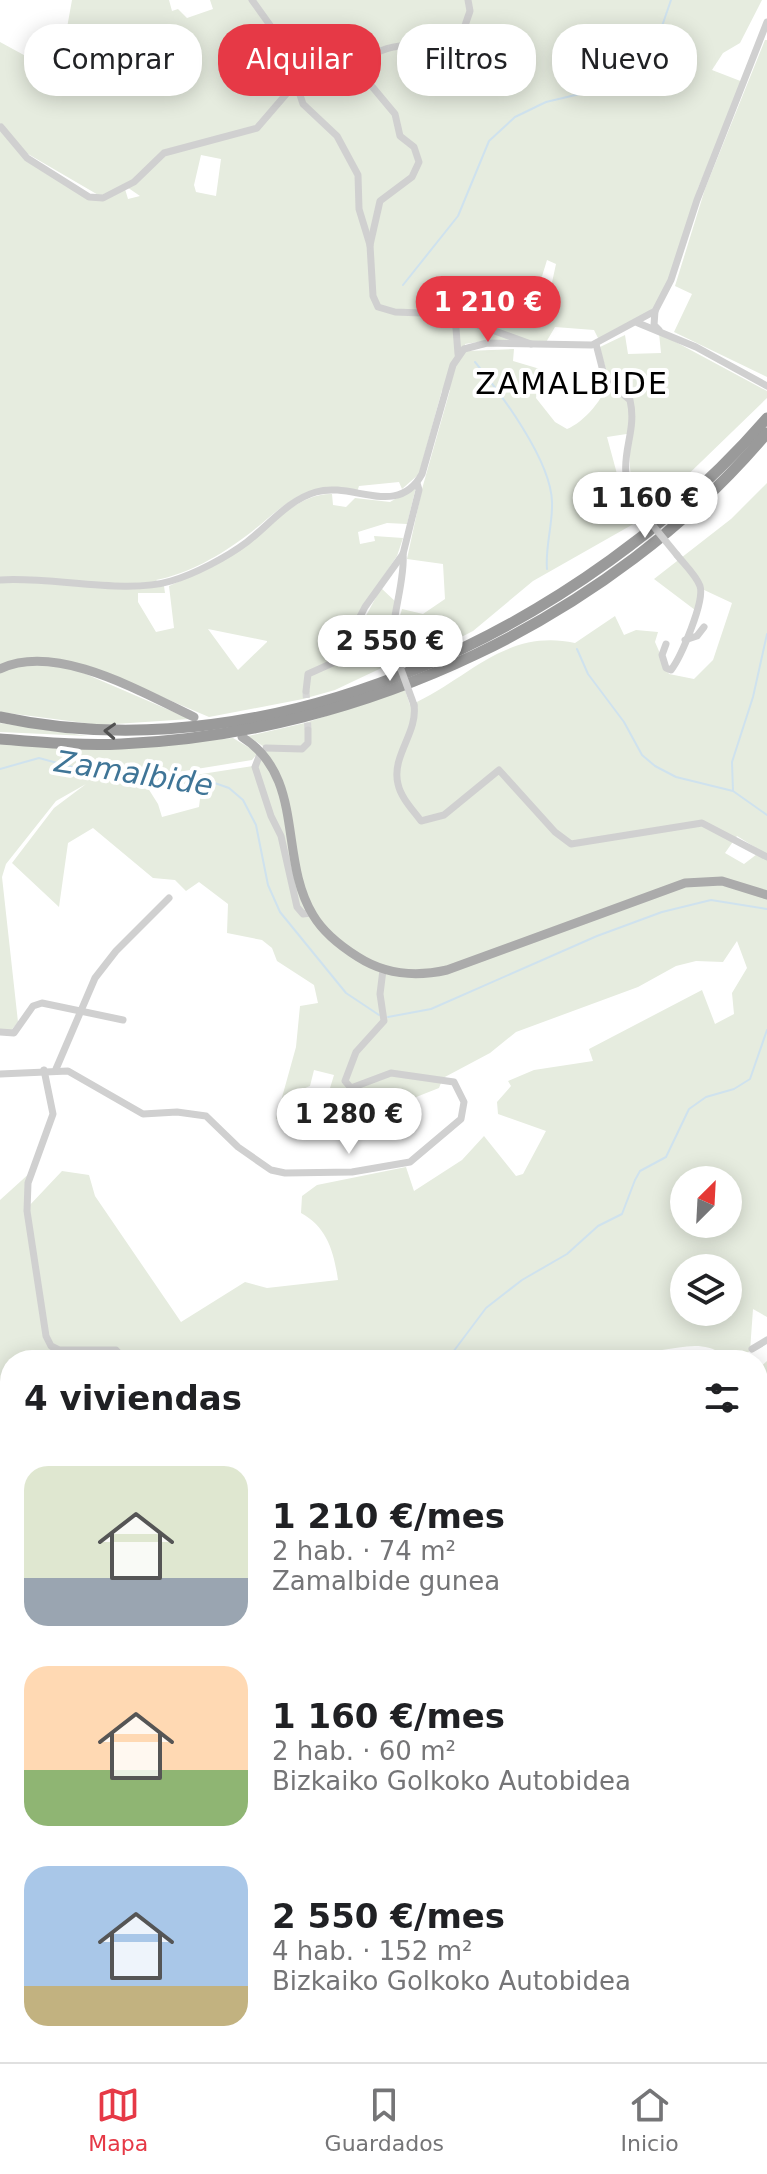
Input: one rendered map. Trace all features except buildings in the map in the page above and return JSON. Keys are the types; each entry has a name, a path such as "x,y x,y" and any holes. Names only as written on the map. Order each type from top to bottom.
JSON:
{"highway":[{"path":"0,717 55,728 121,732 225,722 330,699 410,670 485,638 608,563 689,499 767,418"},
{"path":"0,739 122,744 173,739 275,723 332,710 414,679 488,647 617,571 697,507 767,433"}],"main road":[{"path":"0,669 33,659 59,661 194,717"},
{"path":"242,737 267,758 280,781 303,891 311,913 345,948 383,970 415,975 447,970 685,883 722,881 767,895"}],"street":[{"path":"252,0 271,24"},
{"path":"370,245 380,201 412,177 419,162 414,147 400,136 395,114 365,78 361,66 367,58 401,44 435,45 461,37 470,11 468,0"},
{"path":"458,354 481,344 596,344 655,311 675,269 697,200 767,22"},
{"path":"1,127 27,158 97,199 134,182 164,153 257,128 285,96"},
{"path":"300,96 303,104 337,136 358,175 359,209 370,245 373,296 378,307 395,312 455,316 533,345"},
{"path":"655,311 657,328"},
{"path":"0,580 80,584 168,582 244,545 309,495 328,490 388,498 417,483 458,354 455,347 455,316"},
{"path":"638,322 657,328 764,383"},
{"path":"596,344 605,379 630,400 632,419 624,458 631,495 695,578 701,594 671,670 666,668 662,655 666,644"},
{"path":"417,483 419,490 403,554 403,585 391,635 414,705 414,725 398,766 397,780 421,821 444,815 499,770 555,832 571,844 702,823 767,857"},
{"path":"306,691 308,674 337,661 365,607 403,554"},
{"path":"685,640 697,636 704,627"},
{"path":"308,730 308,743 299,751 277,746 263,751 255,767 281,836 297,907 303,914 311,913"},
{"path":"56,1069 79,1011 106,962 169,898"},
{"path":"0,1074 56,1069 81,1077 143,1114 177,1112 206,1116 238,1147 278,1172 352,1172 410,1162 461,1119 464,1102 454,1082 415,1075 379,1076 351,1088 345,1081 356,1052 384,1021 380,994 383,970"},
{"path":"0,1032 14,1033 37,1004 123,1020"},
{"path":"44,1070 53,1114 28,1183 27,1211 46,1336 54,1349 116,1350"},
{"path":"752,1349 767,1340"}],"shaded area":[{"path":"72,0 169,0 172,11 178,9 187,18 213,9 210,0 467,0 469,9 463,24 397,24 397,96 536,96 536,24 468,24 472,14 469,0 762,0 740,43 723,53 712,70 743,82 698,188 678,260 659,302 641,319 599,340 594,330 555,327 545,344 484,341 465,344 467,351 514,349 513,361 540,369 536,398 555,422 567,429 587,415 603,394 607,376 600,347 625,335 628,354 661,353 659,333 767,391 767,398 671,491 646,508 630,472 633,433 607,437 620,485 629,485 644,518 533,581 473,631 442,647 403,658 393,640 402,609 423,614 445,599 443,564 407,559 422,489 450,390 442,390 419,474 402,489 399,482 359,486 357,492 336,488 314,490 286,504 215,557 156,580 164,586 165,593 138,593 138,602 156,632 174,628 169,586 231,555 305,500 332,494 333,505 346,507 355,498 390,502 416,487 407,524 387,523 358,532 360,544 375,541 374,536 403,538 397,556 370,596 338,656 348,649 381,588 397,603 389,641 394,662 335,690 209,717 89,666 81,672 190,719 100,725 0,712 0,42 24,55 24,96 202,96 202,24 68,24","holes":["28,154 100,196 124,185 140,196 128,199 125,189 93,200 25,158","201,155 221,159 216,196 196,192 194,185","547,260 556,264 546,310 532,309","208,629 267,641 238,670"]},
{"path":"765,40 767,377 674,332 692,294 675,286 705,189"},
{"path":"767,483 767,1317 753,1309 750,1350 715,1350 693,1346 662,1350 0,1350 0,1200 32,1171 28,1207 62,1171 89,1175 95,1196 181,1322 245,1282 267,1288 338,1280 328,1241 317,1225 301,1213 302,1196 317,1185 406,1167 414,1191 462,1160 484,1136 516,1176 523,1174 546,1131 498,1114 497,1102 511,1086 508,1081 534,1070 593,1061 589,1049 702,990 715,1024 734,1014 732,993 747,968 737,941 723,962 696,961 676,966 638,987 516,1032 490,1053 443,1078 439,1088 345,1125 324,1108 334,1075 314,1070 310,1086 298,1091 286,1121 276,1119 296,1047 300,1006 318,1003 314,985 277,961 272,948 262,940 227,933 228,904 199,882 186,891 175,880 153,878 93,828 68,843 59,907 12,863 54,808 86,784 56,801 6,864 2,877 18,1022 10,1032 0,1030 0,744 105,749 233,738 258,753 252,760 178,772 166,780 146,785 162,817 199,807 202,783 168,785 176,778 253,766 267,749 248,736 305,723 405,690 410,705 507,649 550,640 575,643 615,616 624,635 636,630 658,632 655,642 669,674 694,679 713,660 732,603 702,589 695,610 654,579 731,519","holes":["737,836 761,851 744,864 725,853"]},
{"path":"0,723 88,736 0,732"}],"waterway":[{"path":"403,285 458,216 489,141 515,117 546,102 605,88 630,55 660,32 671,0"},
{"path":"475,362 523,428 543,467 552,502 547,569"},
{"path":"733,791 732,762 753,697 767,634"},
{"path":"577,649 588,674 624,722 642,755 676,777 733,791 767,815"},
{"name":"Zamalbide","path":"0,769 39,758 72,767 111,764 137,779 206,780 229,788 243,800 256,825 268,885 280,912 346,993 379,1015"},
{"name":"Zamalbide","path":"388,1017 431,1009 597,936 662,912 711,900 767,909"},
{"path":"454,1350 486,1308 522,1280 567,1254 598,1226 622,1214 640,1171 666,1157 689,1109 706,1097 734,1089 750,1079 767,1030"}],"tunnel":[{"path":"306,691 308,730"}],"district":[{"name":"ZAMALBIDE","path":"572,383"}]}
